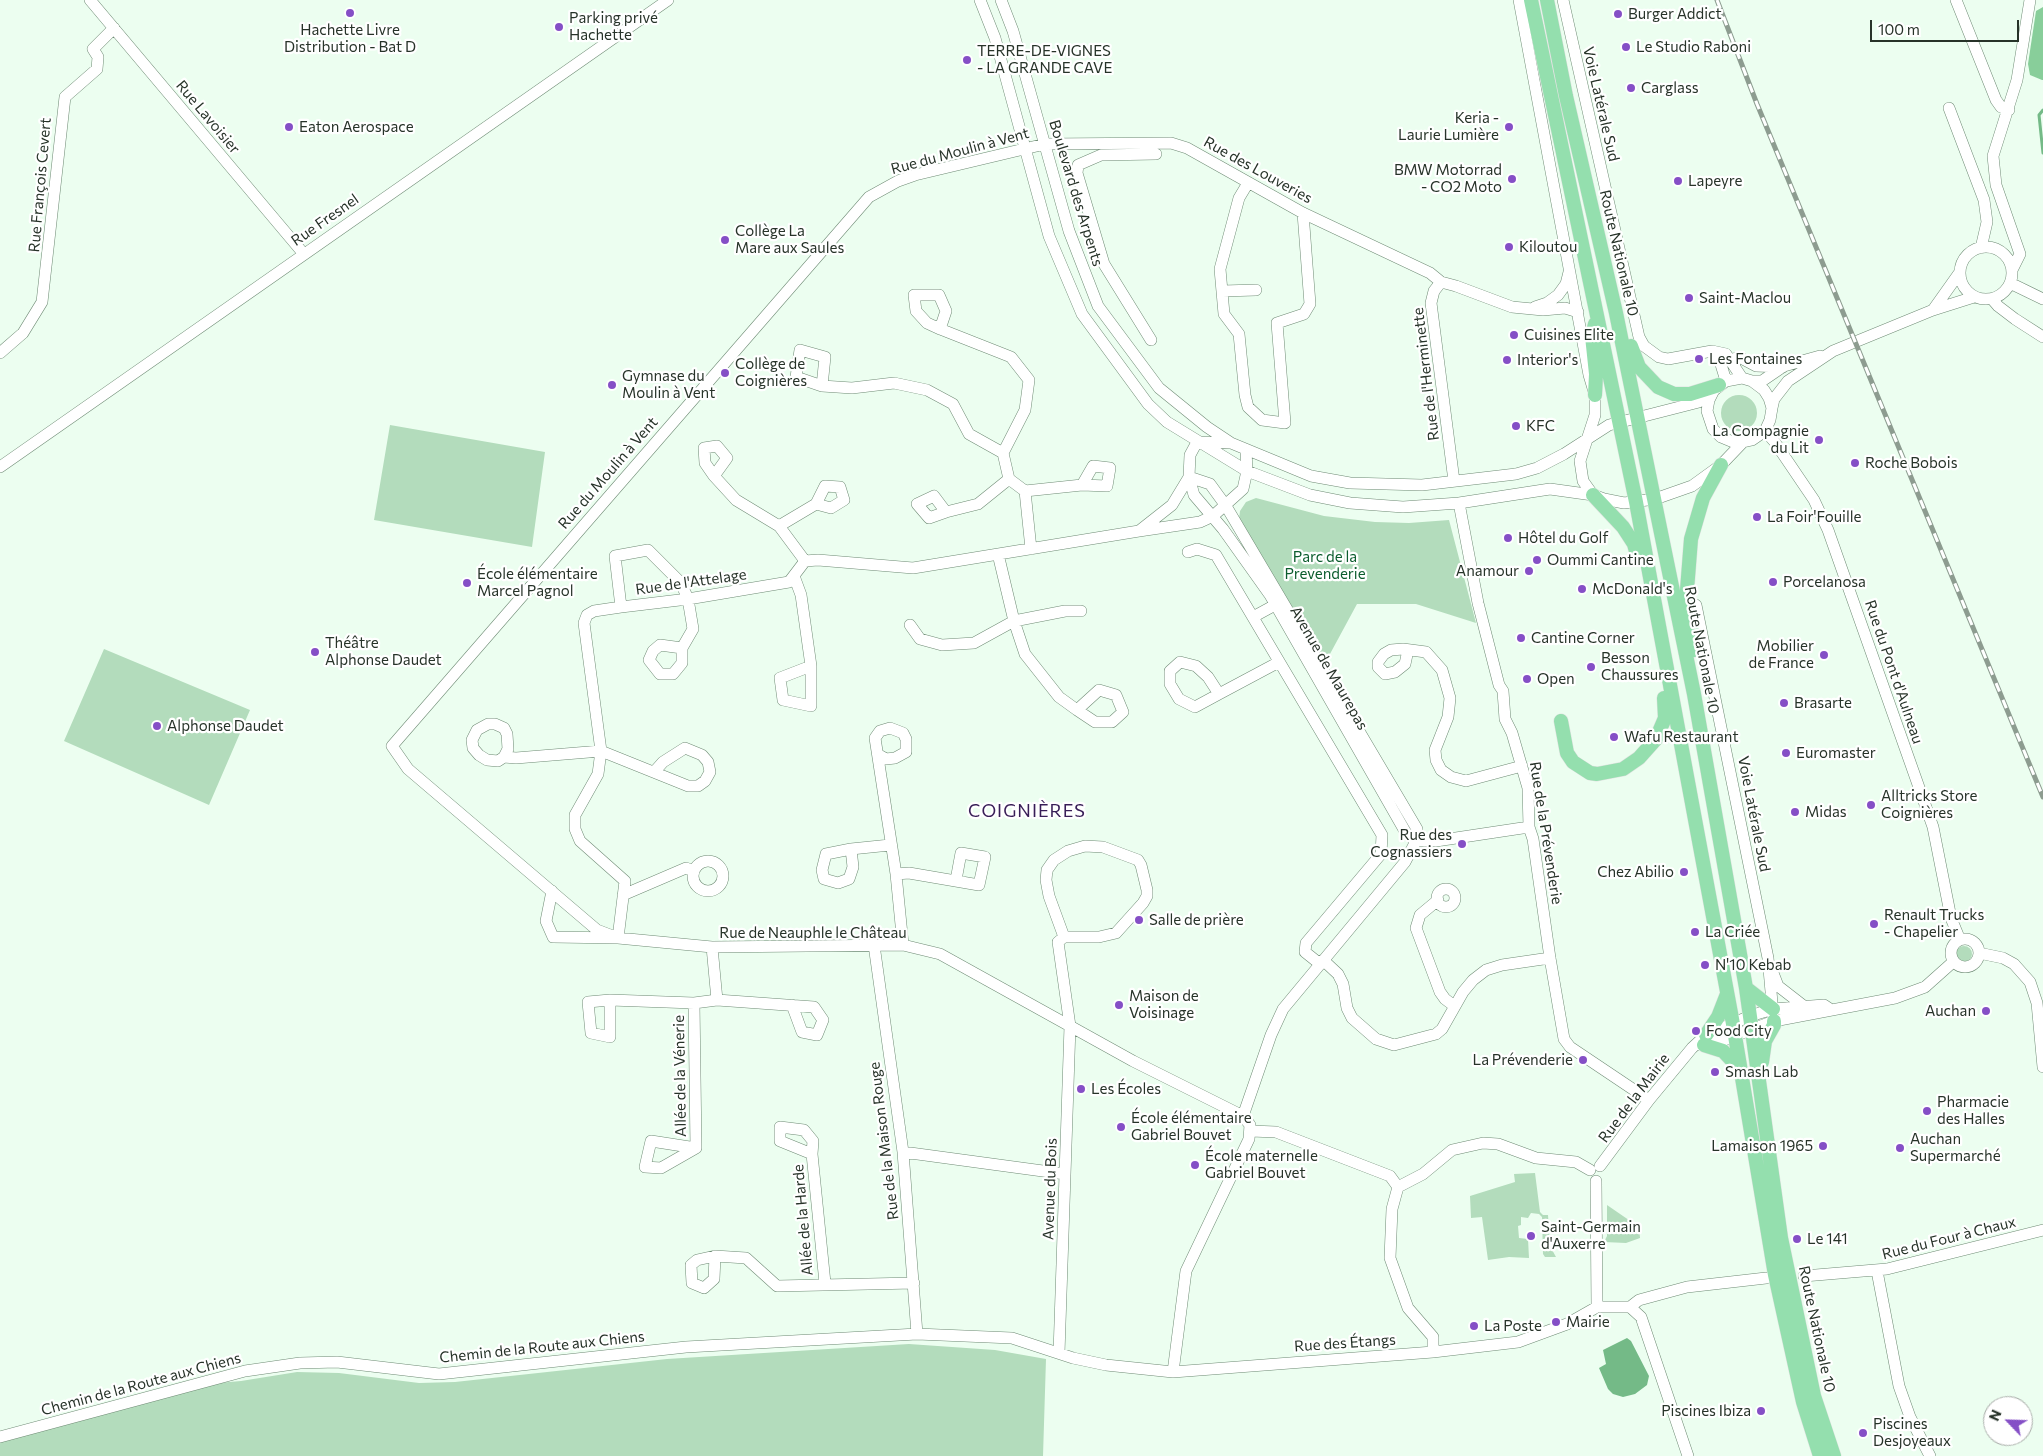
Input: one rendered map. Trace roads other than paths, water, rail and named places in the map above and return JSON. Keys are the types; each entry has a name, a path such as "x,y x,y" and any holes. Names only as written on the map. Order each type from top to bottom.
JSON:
{"main road":[{"path":"1531,0 1636,502 1727,993 1742,1026 1740,1069 1789,1344 1820,1456"},
{"name":"Route Nationale 10","path":"1547,0 1566,96 1616,313 1694,694 1746,988 1742,1026"},
{"path":"1616,313 1626,326 1638,367 1658,387 1674,394 1690,394 1720,386"},
{"path":"1595,395 1596,374 1592,336 1596,316"},
{"path":"1694,694 1699,682 1689,616 1688,590 1691,539 1703,498 1721,465"},
{"path":"1593,495 1623,527 1634,544 1641,576 1650,583"},
{"path":"1561,721 1567,753 1573,762 1584,770 1597,774 1623,769 1639,758 1656,739 1664,718 1664,697 1669,685"},
{"path":"1723,968 1731,975 1747,1048 1759,1080"},
{"path":"1746,988 1773,1015 1774,1025 1764,1040 1759,1080"},
{"path":"1727,993 1718,1018 1701,1042 1723,1051 1740,1069"},
{"name":"Route Nationale 10","path":"1759,1080 1781,1238 1798,1324 1814,1396 1834,1456"}],"street":[{"name":"Rue Lavoisier","path":"90,0 303,253"},
{"name":"Rue Fresnel","path":"0,467 303,253 668,0"},
{"path":"980,0 995,38 1050,236 1082,314 1148,404 1173,426 1247,471 1310,496 1350,503 1403,507 1459,503 1550,489 1593,495 1618,502 1636,502 1655,499 1692,486 1721,465 1743,442"},
{"name":"Boulevard des Arpents","path":"1001,0 1013,31 1069,231 1098,306 1159,388 1208,427 1231,442 1311,476 1350,483 1390,486 1516,474 1537,468 1564,454 1609,425 1699,402 1720,386"},
{"path":"1519,0 1589,375 1595,395 1596,410 1580,461 1583,481 1593,495"},
{"name":"Voie Latérale Sud","path":"1563,0 1639,337 1651,353 1668,359 1712,351"},
{"path":"1956,0 1996,100 2001,107 2009,110"},
{"path":"1731,360 1738,357 1747,363 1767,368 1784,366 1833,351 1933,310 1974,297 1992,299 2006,290 2010,283 2012,270 2020,254 1996,185 1994,156 2017,80 2030,0"},
{"name":"Rue François Cevert","path":"0,353 23,332 42,302 65,97 97,69 98,57 93,49 114,28"},
{"path":"1949,108 1984,200 1987,222 1980,248"},
{"name":"Rue des Louveries","path":"1045,144 1102,149 1171,143 1187,148 1303,213 1430,273 1441,282"},
{"name":"Rue du Moulin à Vent","path":"618,938 596,930 408,769 392,746 869,197 907,178 1045,144"},
{"path":"1152,340 1104,264 1077,173 1078,165 1102,149 1156,154"},
{"path":"1248,183 1239,198 1220,269 1224,314 1239,334 1244,395 1248,407 1262,420 1285,423 1276,323 1304,314 1310,304 1303,213"},
{"path":"2003,253 2015,236"},
{"path":"1933,310 1960,272 1964,259 1968,254 1980,248 1988,247 2003,253 2012,270"},
{"path":"1530,309 1547,303 1558,295 1566,284 1570,271"},
{"path":"1960,272 1963,287 1974,297"},
{"path":"1441,282 1456,286 1502,305 1543,310 1565,308 1578,312"},
{"name":"Rue de l'Herminette","path":"1441,282 1434,291 1431,303 1454,481"},
{"path":"2010,283 2043,300"},
{"path":"1223,290 1256,290"},
{"path":"1992,299 2015,319 2043,337"},
{"path":"940,329 1012,357 1029,380 1025,410 1003,453 1009,479 1025,492 1031,549"},
{"path":"1712,351 1726,354 1747,380 1764,390 1772,408"},
{"path":"1712,351 1719,358 1720,386"},
{"path":"1784,366 1762,381 1747,380 1720,386 1709,400 1707,411 1713,429 1721,437 1733,442 1743,442 1752,440 1765,431 1770,420 1774,399 1788,381 1833,351"},
{"path":"822,386 852,388 894,383 927,390 953,404 969,434 1003,453"},
{"name":"Rue du Pont d'Aulneau","path":"1765,431 1774,441 1814,500 1828,530 1933,827 1951,918 1960,940"},
{"path":"1197,442 1231,442"},
{"path":"1138,530 1172,505 1188,477 1190,455 1197,442"},
{"path":"811,666 801,595 794,576 805,561 818,560 913,568 1138,530 1200,522 1213,516 1243,489 1247,471 1246,450"},
{"path":"714,476 736,500 779,526 805,561"},
{"name":"Avenue de Maurepas","path":"1188,477 1210,484 1226,506 1417,829 1416,841"},
{"name":"Avenue de Maurepas","path":"1188,477 1194,495 1213,516 1275,605 1406,833 1416,841"},
{"path":"946,512 978,504 1009,479"},
{"path":"1025,492 1082,485"},
{"name":"Rue de la Prévenderie","path":"1459,503 1478,603 1500,685 1504,692 1505,719 1522,766 1530,805 1529,827 1533,839 1560,1027 1566,1044 1649,1100"},
{"path":"779,526 816,504"},
{"path":"1188,552 1197,549 1216,555 1382,835 1381,854 1306,942 1305,952 1338,974 1343,984 1347,1008 1352,1018 1370,1035 1384,1044 1400,1045 1436,1034 1442,1029 1454,1005 1473,980 1486,970 1502,965 1550,958"},
{"path":"621,607 615,556 648,550 681,583 688,599 693,629 682,648"},
{"path":"998,554 1014,622 1026,654 1059,698 1076,710"},
{"name":"Voie Latérale Sud","path":"1690,567 1697,616 1768,958 1773,1015"},
{"name":"Rue de l'Attelage","path":"618,938 625,881 580,841 575,829 575,815 598,774 601,751 584,624 587,615 621,607 688,599 789,582 794,576"},
{"path":"1253,617 1275,605"},
{"path":"910,625 920,639 942,645 974,643 1014,622 1065,611 1082,611"},
{"path":"1408,650 1418,650 1432,656 1447,680 1450,707 1434,755 1441,770 1451,777 1466,781 1522,766"},
{"path":"1219,694 1208,677 1196,666 1180,662 1170,671 1170,684 1179,699 1195,707 1279,662"},
{"path":"504,757 516,758 601,751 656,771 688,786 698,786 705,781 710,772 708,762 702,755 685,748 663,762 656,771"},
{"path":"879,755 880,780 896,874 903,945"},
{"path":"1354,788 1374,778"},
{"path":"1173,1372 1186,1271 1249,1139 1250,1125 1243,1116 1280,1015 1293,996 1405,862 1416,841 1436,841 1529,827"},
{"path":"851,849 890,845"},
{"path":"1086,846 1103,847 1138,860 1146,882 1147,896 1116,933 1099,937 1064,937 1049,896 1046,880 1048,870 1054,860 1068,851 1086,846"},
{"path":"623,895 686,868 694,872"},
{"path":"896,874 909,873 956,880"},
{"name":"Rue de Neauphle le Château","path":"552,891 546,921 553,937 618,938 712,947 903,945 940,954 1183,1087 1243,1116"},
{"path":"1438,900 1420,915 1416,928 1440,992 1445,1000 1454,1005"},
{"name":"Avenue du Bois","path":"1059,1353 1070,1026 1058,950 1058,942 1064,937"},
{"path":"1979,953 1976,961 1970,967 1961,967 1954,962 1951,950 1960,940 1972,941 1979,953 2003,958 2014,964 2030,982 2037,1003 2043,1067"},
{"name":"Rue de la Maison Rouge","path":"874,945 903,1152 917,1334"},
{"path":"712,947 717,1000"},
{"path":"1768,958 1778,986 1805,1007"},
{"path":"1773,1015 1824,1012 1830,1008 1895,998 1924,986 1954,962"},
{"name":"Allée de la Vénerie","path":"610,1000 694,1003 717,1000 792,1005"},
{"name":"Allée de la Vénerie","path":"694,1003 696,1148"},
{"path":"1773,1015 1805,1007 1824,1005 1830,1008"},
{"name":"Rue de la Mairie","path":"1595,1168 1649,1100 1701,1042 1773,1015"},
{"path":"1251,1131 1276,1132 1390,1176 1398,1187"},
{"path":"1434,1352 1433,1337 1408,1308 1390,1258 1392,1209 1398,1187 1423,1174 1452,1150 1484,1144 1498,1144 1536,1158 1576,1162 1604,1170 1604,1176 1596,1181 1597,1307"},
{"path":"903,1152 1065,1174"},
{"name":"Allée de la Harde","path":"812,1154 824,1283"},
{"name":"Rue du Four à Chaux","path":"1930,1456 1910,1418 1899,1386 1877,1271 2043,1230"},
{"name":"Allée de la Harde","path":"715,1256 746,1258 777,1286 824,1283 914,1283"},
{"path":"1804,1276 1877,1271"},
{"name":"Rue des Étangs","path":"917,1334 1012,1338 1106,1365 1173,1372 1434,1352 1518,1342 1567,1324 1597,1307 1630,1307 1639,1300 1687,1287 1766,1278"},
{"path":"1630,1307 1641,1317 1688,1456"},
{"name":"Chemin de la Route aux Chiens","path":"0,1437 244,1371 300,1363 337,1362 439,1374 686,1347 917,1334"}],"waterway":[{"path":"2043,110 2039,115 2043,153"}],"railway":[{"path":"1717,0 1757,104 2043,797"}],"place":[{"name":"Hachette Livre Distribution - Bat D","path":"350,13"},
{"name":"Burger Addict","path":"1618,14"},
{"name":"Parking privé Hachette","path":"559,27"},
{"name":"Le Studio Raboni","path":"1626,47"},
{"name":"TERRE-DE-VIGNES - LA GRANDE CAVE","path":"967,60"},
{"name":"Carglass","path":"1631,88"},
{"name":"Eaton Aerospace","path":"289,127"},
{"name":"Keria - Laurie Lumière","path":"1509,127"},
{"name":"BMW Motorrad - CO2 Moto","path":"1512,179"},
{"name":"Lapeyre","path":"1678,181"},
{"name":"Collège La Mare aux Saules","path":"725,240"},
{"name":"Kiloutou","path":"1509,247"},
{"name":"Saint-Maclou","path":"1689,298"},
{"name":"Cuisines Elite","path":"1514,335"},
{"name":"Les Fontaines","path":"1699,359"},
{"name":"Interior's","path":"1507,360"},
{"name":"Collège de Coignières","path":"725,373"},
{"name":"Gymnase du Moulin à Vent","path":"612,385"},
{"name":"KFC","path":"1516,426"},
{"name":"La Compagnie du Lit","path":"1819,440"},
{"name":"Roche Bobois","path":"1855,463"},
{"name":"La Foir'Fouille","path":"1757,517"},
{"name":"Hôtel du Golf","path":"1508,538"},
{"name":"Oummi Cantine","path":"1537,560"},
{"name":"Anamour","path":"1529,571"},
{"name":"Porcelanosa","path":"1773,582"},
{"name":"École élémentaire Marcel Pagnol","path":"467,583"},
{"name":"McDonald's","path":"1582,589"},
{"name":"Cantine Corner","path":"1521,638"},
{"name":"Théâtre Alphonse Daudet","path":"315,652"},
{"name":"Mobilier de France","path":"1824,655"},
{"name":"Besson Chaussures","path":"1591,667"},
{"name":"Open","path":"1527,679"},
{"name":"Brasarte","path":"1784,703"},
{"name":"Alphonse Daudet","path":"157,726"},
{"name":"Wafu Restaurant","path":"1614,737"},
{"name":"Euromaster","path":"1786,753"},
{"name":"Alltricks Store Coignières","path":"1871,805"},
{"name":"Midas","path":"1795,812"},
{"name":"Rue des Cognassiers","path":"1462,844"},
{"name":"Chez Abilio","path":"1684,872"},
{"name":"Salle de prière","path":"1139,920"},
{"name":"Renault Trucks - Chapelier","path":"1874,924"},
{"name":"La Criée","path":"1695,932"},
{"name":"N'10 Kebab","path":"1705,965"},
{"name":"Maison de Voisinage","path":"1119,1005"},
{"name":"Auchan","path":"1986,1011"},
{"name":"Food City","path":"1696,1031"},
{"name":"La Prévenderie","path":"1583,1060"},
{"name":"Smash Lab","path":"1715,1072"},
{"name":"Les Écoles","path":"1081,1089"},
{"name":"Pharmacie des Halles","path":"1927,1111"},
{"name":"École élémentaire Gabriel Bouvet","path":"1121,1127"},
{"name":"Lamaison 1965","path":"1823,1146"},
{"name":"Auchan Supermarché","path":"1900,1148"},
{"name":"École maternelle Gabriel Bouvet","path":"1195,1165"},
{"name":"Saint-Germain d'Auxerre","path":"1531,1236"},
{"name":"Le 141","path":"1797,1239"},
{"name":"Mairie","path":"1556,1322"},
{"name":"La Poste","path":"1474,1326"},
{"name":"Piscines Ibiza","path":"1761,1411"},
{"name":"Piscines Desjoyeaux","path":"1863,1433"}],"district":[{"name":"COIGNIÈRES","path":"1027,811"}],"park label":[{"name":"Parc de la Prevenderie","path":"1325,566"}]}
